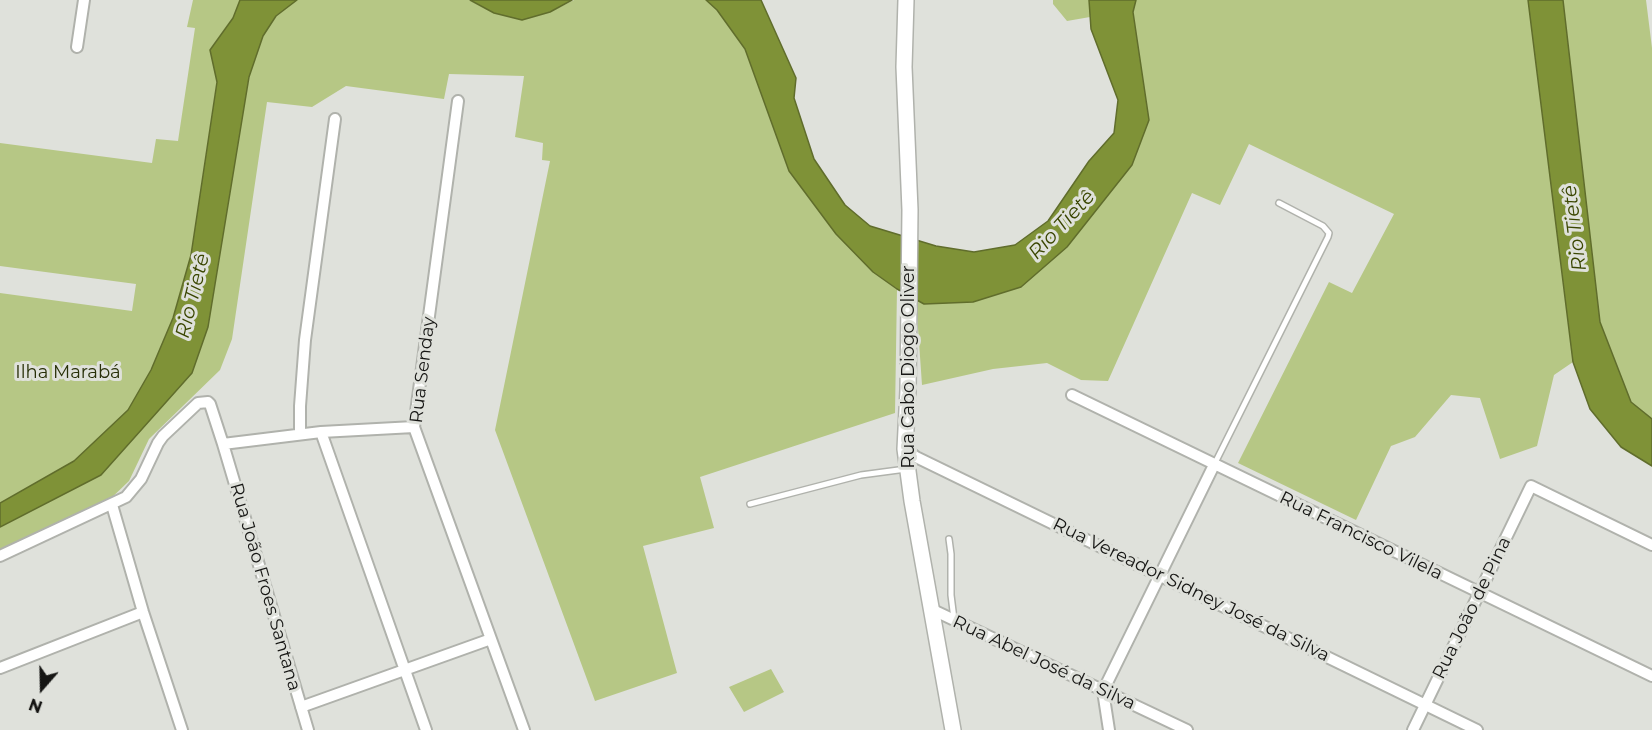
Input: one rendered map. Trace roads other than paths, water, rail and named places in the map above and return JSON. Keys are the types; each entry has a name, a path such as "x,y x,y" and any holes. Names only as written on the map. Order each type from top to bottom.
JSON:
{"main road":[{"name":"Rua Cabo Diogo Oliver","path":"906,0 904,67 910,210 907,469 952,727"}],"street":[{"path":"77,47 84,0"},
{"name":"Rua Senday","path":"458,101 414,427 524,730"},
{"path":"300,434 300,396 305,340 335,119"},
{"name":"Rua Francisco Vilela","path":"1072,395 1652,676"},
{"name":"Rua João Froes Santana","path":"112,505 134,489 163,436 198,403 204,401 210,404 308,730"},
{"path":"223,444 321,432 414,427"},
{"path":"321,432 426,730"},
{"name":"Rua Vereador Sidney José da Silva","path":"906,449 916,457 1477,730"},
{"path":"1109,730 1103,691 1214,465"},
{"name":"Rua João de Pina","path":"1413,730 1530,487 1652,545"},
{"path":"0,556 112,505 143,612 182,730"},
{"name":"Rua Abel José da Silva","path":"933,610 1187,730"},
{"path":"0,668 143,612"},
{"path":"301,707 491,639"}],"lane":[{"path":"1214,465 1329,233 1323,226 1279,203"},
{"path":"750,504 861,474 907,469"},
{"path":"949,539 954,621"}],"water":[{"name":"Rio Tietê","path":"240,0 297,0 276,16 263,36 249,77 208,327 192,373 101,475 0,527 0,503 74,461 128,410 151,370 173,318 191,255 217,82 210,50 233,18"},
{"path":"470,0 572,0 550,12 522,20 494,13"},
{"name":"Rio Tietê","path":"706,0 761,0 796,78 794,98 814,159 845,205 870,226 936,246 974,252 1015,245 1048,221 1089,161 1114,133 1118,100 1091,29 1089,0 1136,0 1133,12 1149,120 1132,165 1067,247 1021,287 973,302 924,304 873,272 836,234 789,171 745,49 717,10"},
{"name":"Rio Tietê","path":"1528,0 1563,0 1600,322 1631,402 1652,419 1652,466 1621,447 1590,409 1573,362"}],"park label":[{"name":"Ilha Marabá","path":"68,373"}]}
